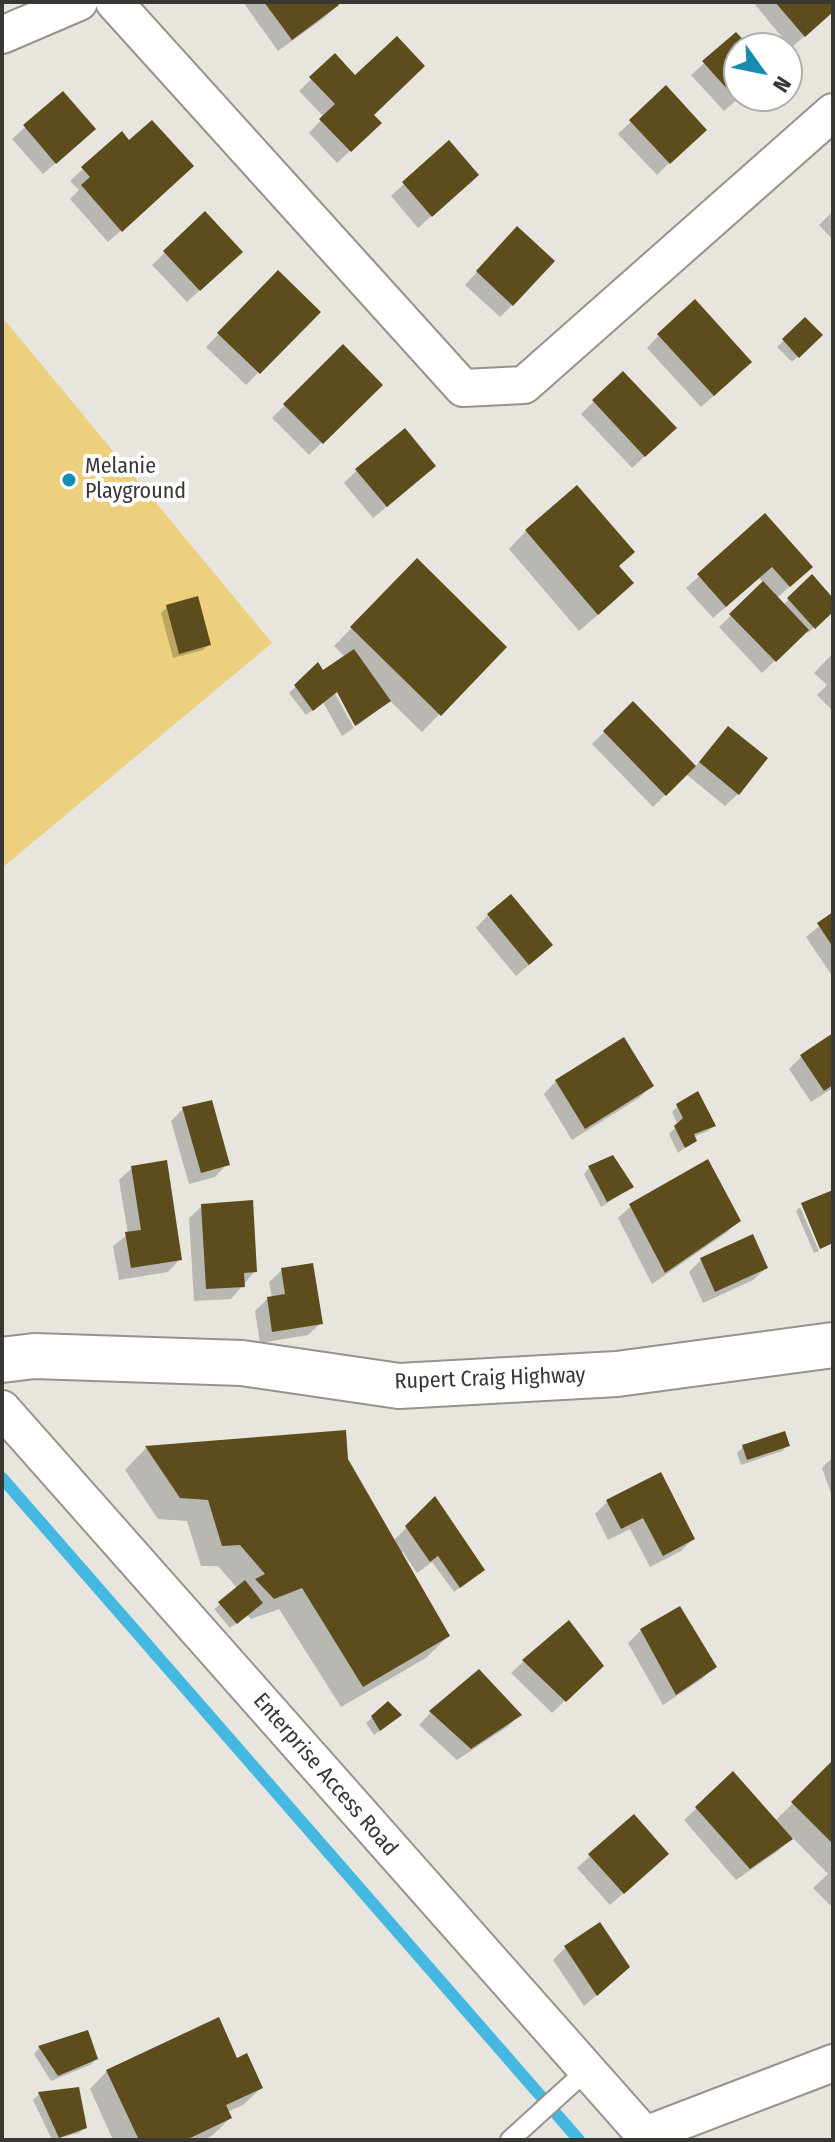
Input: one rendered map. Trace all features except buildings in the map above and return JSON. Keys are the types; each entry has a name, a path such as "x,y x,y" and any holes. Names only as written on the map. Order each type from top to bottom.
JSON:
{"main road":[{"name":"Rupert Craig Highway","path":"2,1360 34,1356 242,1363 399,1386 617,1374 833,1345"}],"street":[{"path":"2,35 79,2"},
{"path":"114,2 463,388 524,385 833,112"},
{"name":"Enterprise Access Road","path":"2,1409 647,2138"},
{"path":"647,2138 833,2063"}],"lane":[{"path":"510,2140 587,2070"}],"shaded area":[{"name":"Melanie Playground","path":"2,317 272,643 2,868"}],"waterway":[{"path":"2,1478 579,2140"}],"place":[{"name":"Melanie Playground","path":"69,480"}]}
